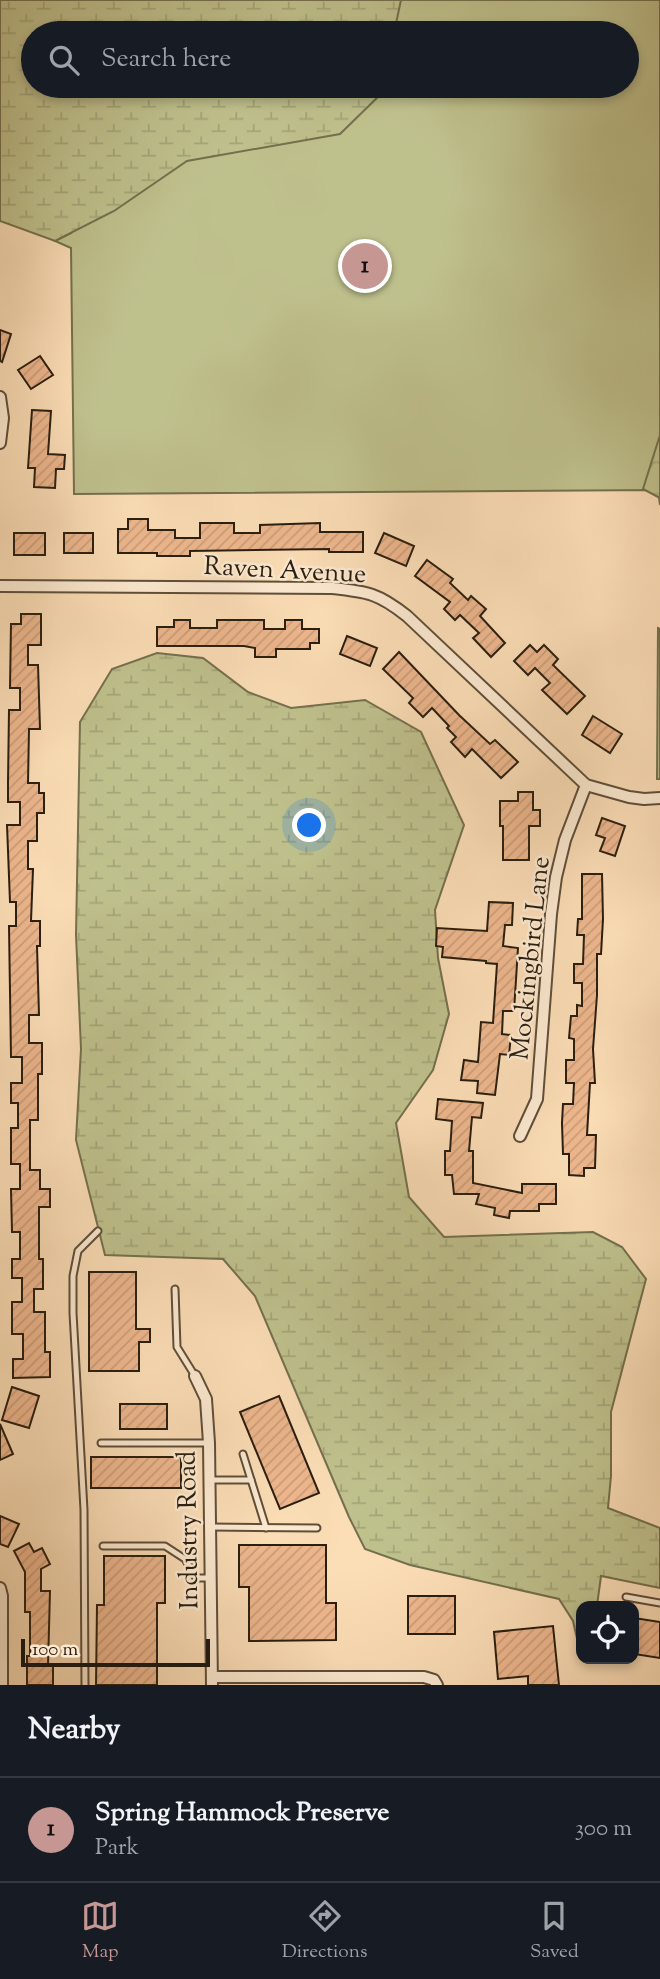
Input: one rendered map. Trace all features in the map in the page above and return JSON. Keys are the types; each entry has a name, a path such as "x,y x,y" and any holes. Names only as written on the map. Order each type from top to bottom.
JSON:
{"street":[{"path":"0,397 3,418 0,443"},
{"name":"Raven Avenue","path":"0,586 332,588 361,591 385,598 407,615 586,785 629,797 660,798"},
{"name":"Mockingbird Lane","path":"520,1136 537,1099 556,877 565,840 586,785"},
{"name":"Industry Road","path":"195,1376 206,1399 209,1443 212,1681"},
{"path":"0,1588 2,1685"},
{"path":"212,1681 424,1677 434,1680 436,1685"}],"lane":[{"path":"85,1685 84,1510 73,1288 78,1251 98,1231"},
{"path":"175,1289 177,1347 195,1376"},
{"path":"102,1443 209,1443"},
{"path":"243,1454 266,1528"},
{"path":"210,1480 251,1480"},
{"path":"210,1527 317,1528"},
{"path":"103,1546 164,1546 185,1559 196,1578 211,1578"},
{"path":"626,1597 660,1603"}],"green space":[{"path":"0,0 660,0 660,505 658,490 74,494 71,248 55,241 71,233 0,110"},
{"path":"0,0 401,0 397,21 21,21 21,98 377,98 340,134 187,161 114,211 55,241 0,221"},
{"path":"660,435 660,498 643,489"},
{"path":"658,628 660,629 660,779 657,779"},
{"path":"157,653 203,658 248,692 291,708 365,700 421,732 464,825 435,910 438,958 449,1014 433,1070 396,1123 409,1197 444,1237 593,1232 622,1247 646,1279 611,1412 608,1508 660,1528 660,1588 601,1576 598,1601 576,1601 576,1634 573,1621 559,1599 410,1565 365,1549 255,1296 223,1259 105,1255 76,1140 81,1049 76,935 80,722 112,669"}],"building":[{"path":"0,330 11,334 2,362 0,361"},
{"path":"40,356 53,375 31,389 18,370"},
{"path":"32,410 51,411 48,454 65,455 64,469 56,469 55,488 34,487 35,468 28,468"},
{"path":"128,519 148,519 148,530 175,530 175,538 200,538 200,523 234,523 234,533 260,533 260,525 320,523 320,532 363,532 363,552 329,552 329,549 190,551 190,556 118,553 118,529 128,529"},
{"path":"14,533 45,533 45,555 14,555"},
{"path":"64,533 93,533 93,553 64,553"},
{"path":"384,533 414,546 406,566 375,553"},
{"path":"427,560 453,579 450,583 468,600 471,596 486,609 480,616 505,643 491,657 473,638 479,633 460,615 455,620 444,609 450,602 415,576"},
{"path":"21,614 41,614 41,645 28,645 28,665 38,665 40,729 29,729 28,783 39,783 39,793 44,793 44,813 37,813 37,841 28,841 28,869 33,869 31,921 40,921 40,946 37,946 39,1015 29,1015 29,1043 42,1043 42,1074 38,1074 38,1120 30,1120 30,1170 40,1170 40,1189 50,1189 50,1207 39,1207 39,1259 43,1259 43,1289 34,1289 34,1312 45,1312 45,1352 50,1352 50,1377 13,1378 13,1359 23,1359 23,1334 12,1334 12,1302 22,1302 22,1278 12,1278 12,1259 20,1259 20,1232 12,1232 11,1189 20,1189 20,1164 11,1164 11,1128 18,1128 18,1103 11,1103 11,1083 22,1083 22,1057 11,1057 9,926 16,926 16,902 10,902 7,825 20,825 20,802 8,802 8,783 9,710 20,710 20,688 10,688 11,624 21,624"},
{"path":"174,620 190,620 190,628 217,628 217,620 264,620 264,629 285,629 285,620 302,620 302,629 319,629 319,643 310,643 310,649 276,649 276,657 255,657 255,648 244,646 157,646 157,627 174,627"},
{"path":"347,636 377,648 370,666 340,654"},
{"path":"530,645 537,652 544,645 558,659 553,665 585,696 567,714 542,690 550,683 535,668 528,675 514,661"},
{"path":"399,652 490,744 495,740 518,762 501,778 472,749 465,757 451,742 456,737 447,728 449,726 432,708 423,717 409,703 413,698 383,669"},
{"path":"593,716 622,734 610,753 582,735"},
{"path":"518,792 533,792 533,810 540,810 540,826 529,826 529,860 503,860 500,801 518,801"},
{"path":"602,818 625,826 615,856 600,851 605,838 596,835"},
{"path":"582,874 602,874 603,919 601,954 597,954 593,1049 595,1083 590,1083 587,1135 596,1135 595,1168 584,1168 584,1176 569,1175 569,1154 563,1154 562,1123 563,1104 573,1104 574,1083 566,1083 566,1060 574,1060 574,1039 569,1038 571,1016 577,1016 577,1005 582,1006 582,983 574,983 574,964 583,964 584,935 577,935 578,919 582,919"},
{"path":"489,902 513,903 512,925 505,925 503,946 518,948 514,1011 503,1011 502,1034 511,1035 509,1055 500,1054 495,1095 477,1093 478,1081 461,1080 464,1060 478,1062 481,1022 493,1023 497,964 442,957 443,947 436,946 437,928 487,931"},
{"path":"438,1099 483,1103 481,1118 472,1117 469,1151 473,1151 473,1183 522,1193 522,1184 556,1184 556,1204 539,1204 539,1211 510,1211 509,1218 494,1215 495,1208 476,1204 479,1194 454,1194 452,1175 445,1175 445,1151 450,1151 452,1121 436,1119"},
{"path":"89,1272 136,1272 136,1329 150,1329 150,1342 139,1342 139,1371 89,1371"},
{"path":"12,1387 39,1396 29,1428 2,1420"},
{"path":"279,1396 319,1493 280,1509 240,1412"},
{"path":"120,1404 167,1404 167,1429 120,1429"},
{"path":"0,1424 13,1454 0,1460"},
{"path":"91,1457 181,1457 181,1488 91,1488"},
{"path":"0,1516 19,1524 8,1547 0,1544"},
{"path":"29,1543 34,1552 42,1548 50,1564 41,1569 41,1591 50,1591 48,1666 53,1666 53,1685 27,1685 30,1612 25,1612 25,1572 14,1551"},
{"path":"239,1545 326,1545 326,1603 336,1603 336,1640 249,1641 249,1587 239,1587"},
{"path":"104,1556 165,1556 165,1603 157,1603 157,1685 96,1685 97,1605 104,1605"},
{"path":"408,1596 455,1596 455,1634 408,1634"},
{"path":"639,1619 660,1622 660,1658 639,1655"},
{"path":"553,1626 559,1685 528,1685 528,1676 498,1679 494,1632"}],"place":[{"name":"Spring Hammock Preserve","path":"365,266"}]}
